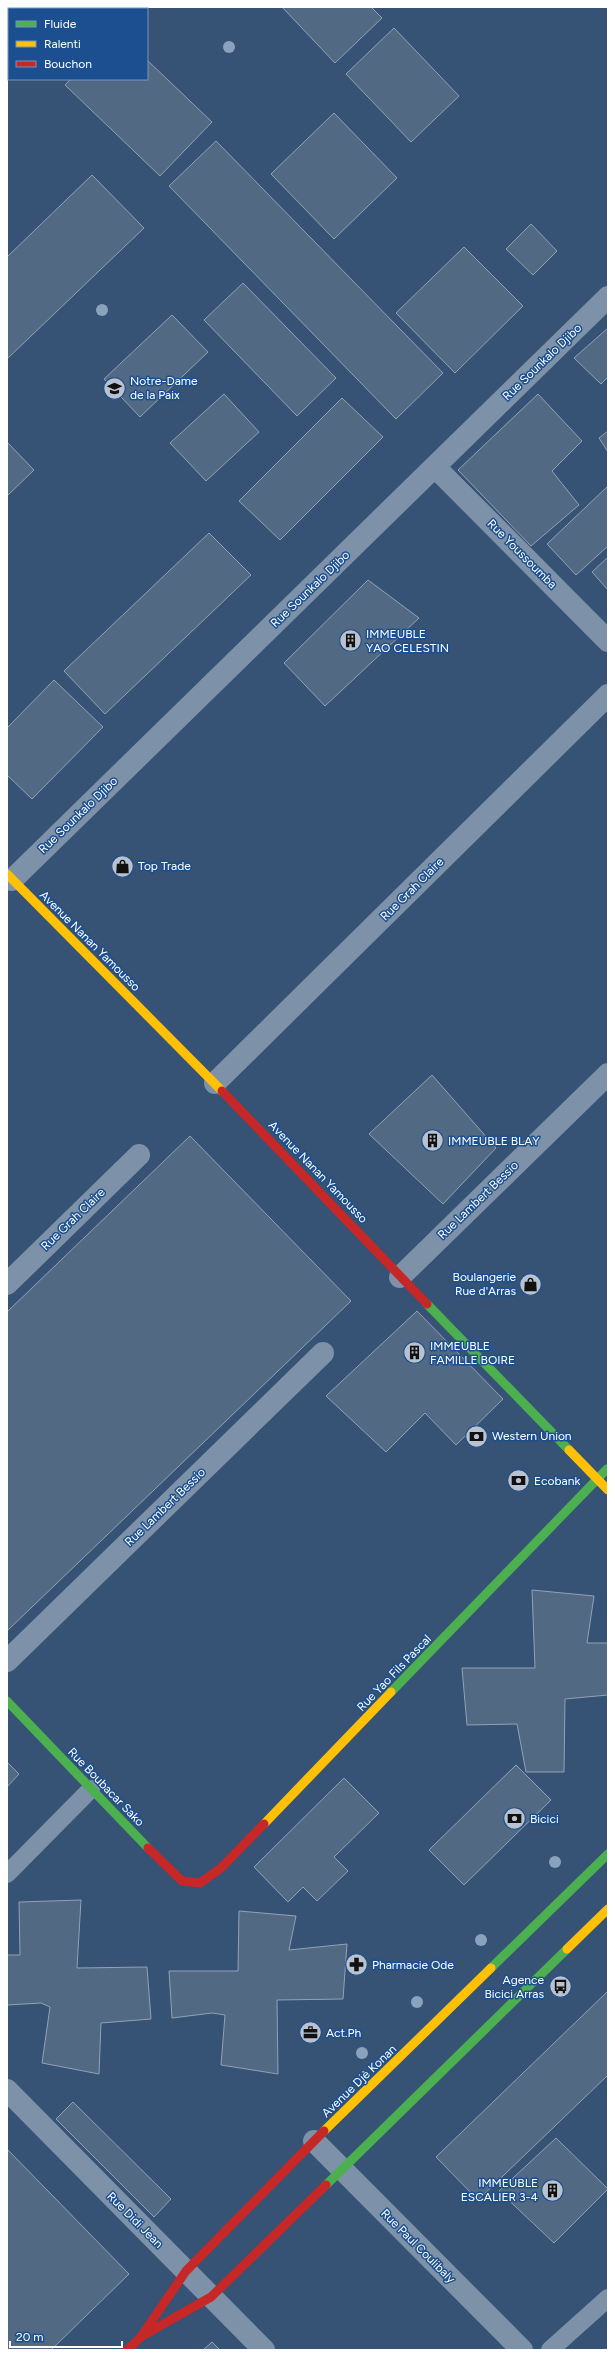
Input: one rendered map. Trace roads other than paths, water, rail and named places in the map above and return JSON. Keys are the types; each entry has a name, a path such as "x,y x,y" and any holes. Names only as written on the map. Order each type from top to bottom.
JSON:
{"street":[{"name":"Rue Sounkalo Djibo","path":"10,877 435,467 608,297"},
{"name":"Rue Youssoumba","path":"435,467 608,641"},
{"name":"Rue Grah Claire","path":"215,1083 608,695"},
{"name":"Avenue Nanan Yamousso","path":"10,877 215,1083 400,1277 608,1490"},
{"name":"Rue Lambert Bessio","path":"400,1277 608,1074"},
{"name":"Rue Grah Claire","path":"7,1284 139,1155"},
{"name":"Rue Lambert Bessio","path":"7,1661 323,1353"},
{"name":"Rue Yao Fils Pascal","path":"191,1884 200,1883 221,1868 608,1468"},
{"name":"Rue Boubacar Sako","path":"7,1701 173,1874 182,1881 191,1884"},
{"name":"Avenue Djè Konan","path":"140,2338 186,2271 314,2141 608,1854"},
{"name":"Avenue Djè Konan","path":"127,2350 140,2338 211,2297 608,1909"},
{"name":"Rue Didi Jean","path":"7,2090 264,2350"},
{"name":"Rue Paul Coulibaly","path":"314,2141 522,2350"}],"lane":[{"path":"7,1874 91,1789"},
{"path":"550,2350 608,2298"}],"place":[{"name":"Notre-Dame de la Paix","path":"115,388"},
{"name":"IMMEUBLE YAO CELESTIN","path":"351,641"},
{"name":"Top Trade","path":"123,866"},
{"name":"IMMEUBLE BLAY","path":"433,1141"},
{"name":"Boulangerie Rue d'Arras","path":"531,1284"},
{"name":"IMMEUBLE FAMILLE BOIRE","path":"415,1353"},
{"name":"Western Union","path":"477,1436"},
{"name":"Ecobank","path":"518,1481"},
{"name":"Bicici","path":"515,1819"},
{"name":"Pharmacie Ode","path":"356,1965"},
{"name":"Agence Bicici Arras","path":"560,1987"},
{"name":"Act.Ph","path":"311,2033"},
{"name":"IMMEUBLE ESCALIER 3-4","path":"553,2190"}]}
